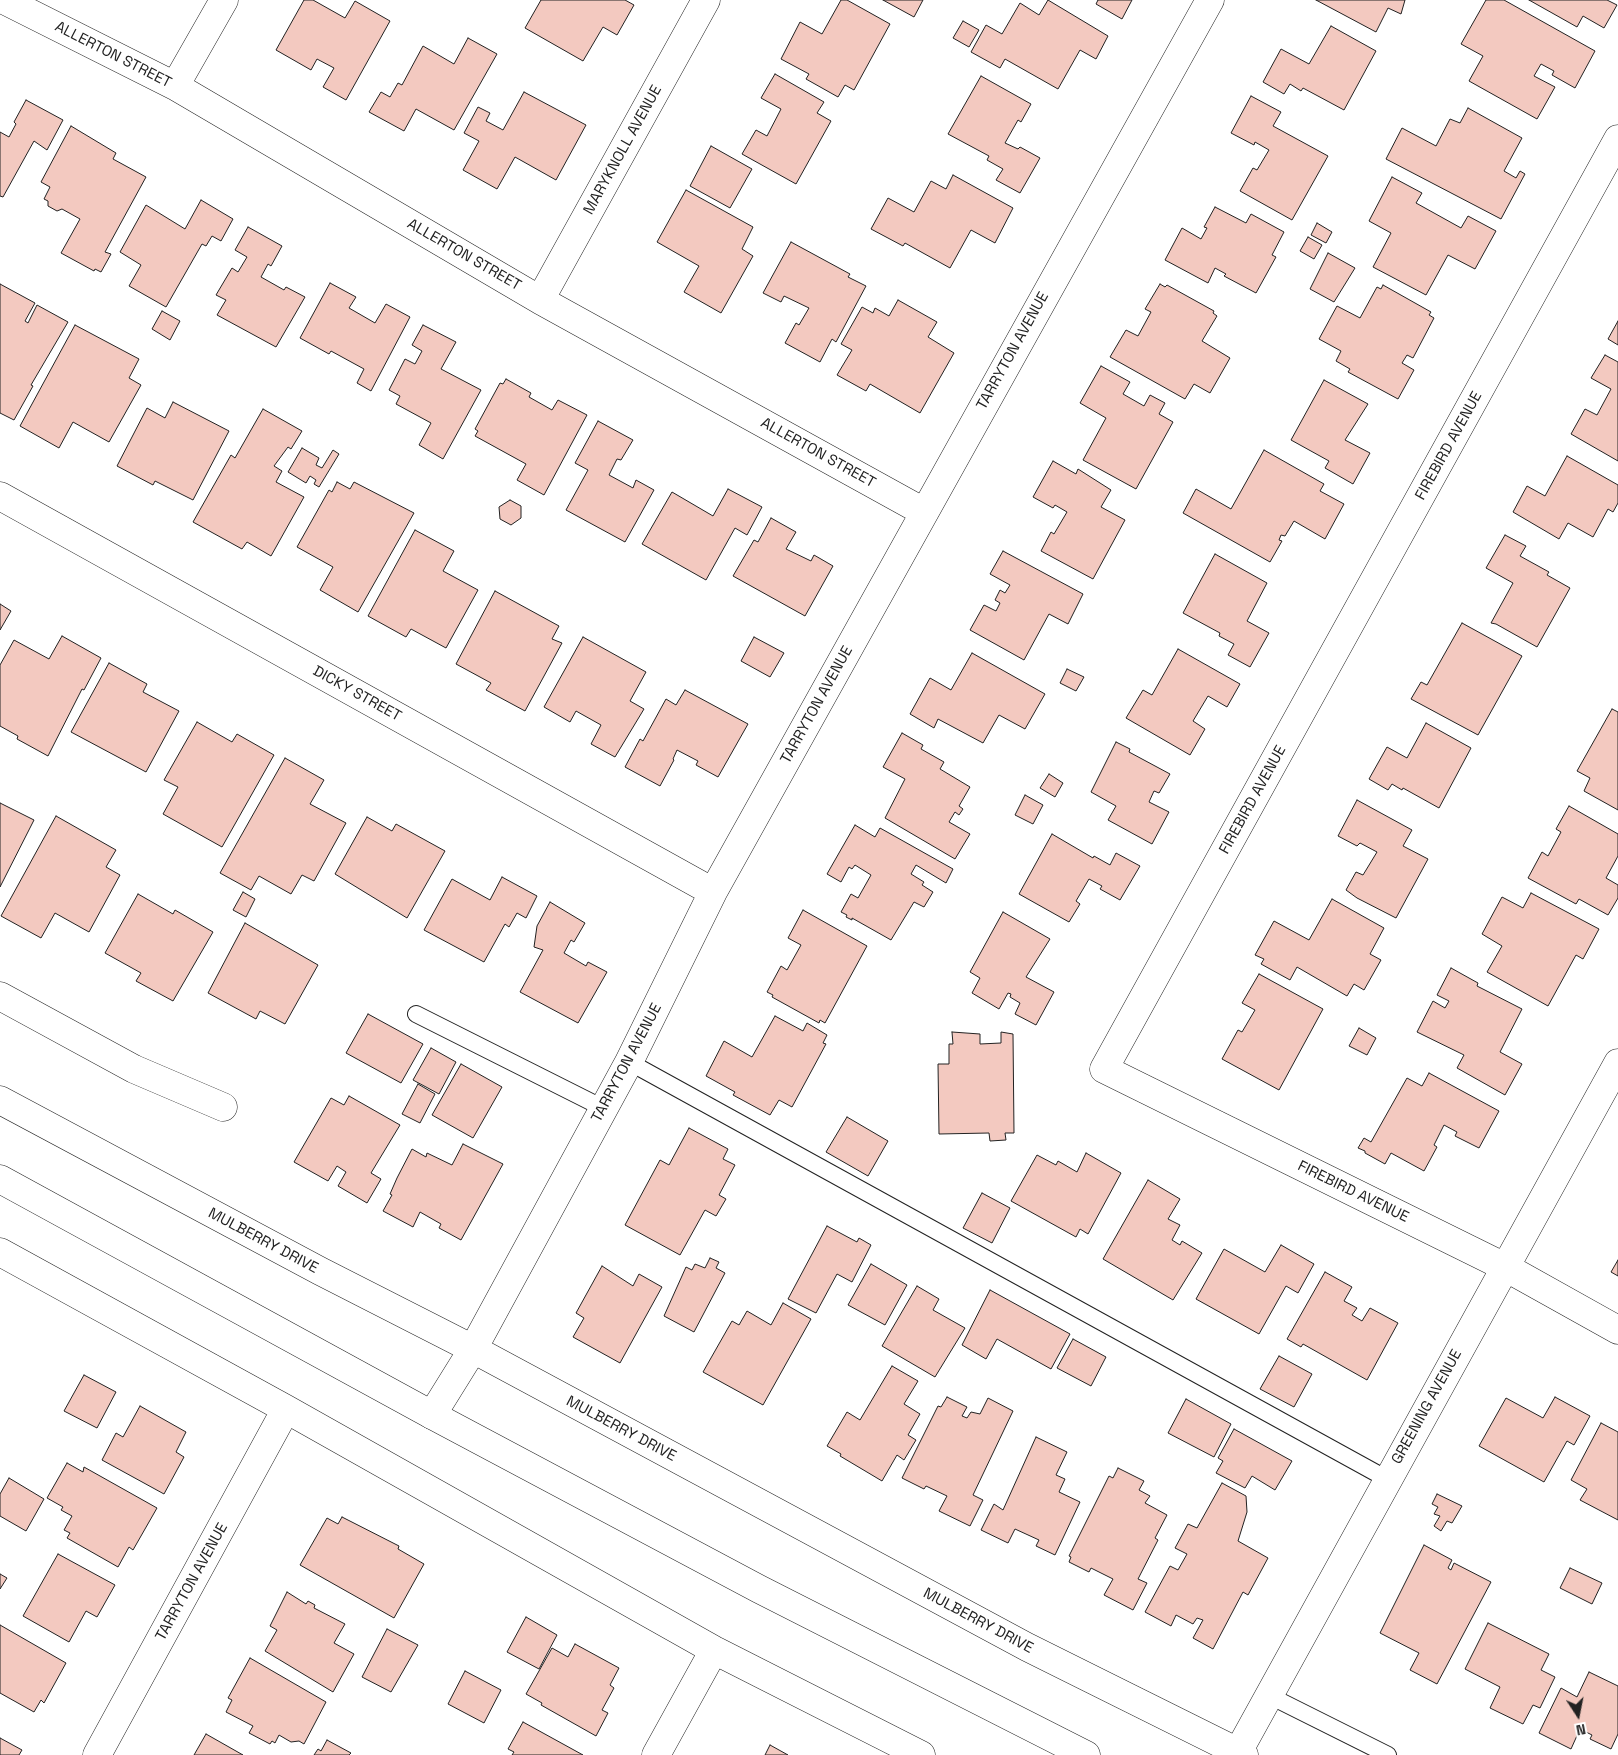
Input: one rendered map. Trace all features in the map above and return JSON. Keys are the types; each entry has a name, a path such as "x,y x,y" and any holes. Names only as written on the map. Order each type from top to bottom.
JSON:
{"street":[{"name":"ALLERTON STREET","path":"4,0 175,86 540,300 924,512"},
{"path":"175,86 224,0"},
{"name":"MARYKNOLL AVENUE","path":"540,300 706,0"},
{"name":"TARRYTON AVENUE","path":"432,1415 472,1349 629,1062 713,892 1210,0"},
{"name":"FIREBIRD AVENUE","path":"1505,1267 1104,1069 1618,140"},
{"name":"DICKY STREET","path":"0,496 713,892"},
{"path":"0,996 134,1069 223,1107"},
{"name":"GREENING AVENUE","path":"1241,1753 1268,1695 1618,1063"},
{"name":"MULBERRY DRIVE","path":"0,1100 320,1271 472,1349 1026,1647 1241,1753"},
{"path":"0,1179 432,1415 759,1589 1086,1755"},
{"path":"0,1252 286,1409 714,1650 922,1755"},
{"path":"1505,1267 1618,1330"},
{"name":"TARRYTON AVENUE","path":"97,1755 286,1409"},
{"path":"656,1755 714,1650"}],"lane":[{"path":"416,1014 603,1108"},
{"path":"629,1062 1387,1479"},
{"path":"1268,1695 1388,1755"}],"building":[{"path":"304,0 313,0 345,18 355,1 390,21 346,100 323,87 334,68 317,59 311,70 276,50"},
{"path":"541,0 625,0 634,5 617,35 603,27 583,61 525,28"},
{"path":"841,0 847,0 890,24 854,90 845,85 838,97 806,79 809,74 781,59 800,22 822,34"},
{"path":"883,0 923,0 914,17"},
{"path":"1048,0 1108,36 1096,59 1080,50 1058,89 1005,59 1000,68 971,52 986,25 1002,34 1020,3 1039,15"},
{"path":"1098,0 1132,0 1122,19 1096,4"},
{"path":"1316,0 1405,0 1401,14 1388,8 1376,32"},
{"path":"1486,0 1504,0 1595,51 1575,88 1552,75 1554,71 1541,64 1534,76 1555,87 1537,119 1469,81 1483,56 1461,44"},
{"path":"1529,0 1607,0 1617,5 1604,28 1583,16 1577,27"},
{"path":"963,21 979,30 969,47 953,38"},
{"path":"1331,26 1376,51 1344,110 1303,88 1301,91 1290,84 1284,94 1263,82 1281,49 1309,64"},
{"path":"468,38 497,54 454,130 416,109 404,131 369,112 381,92 390,97 398,83 402,85 423,46 454,64"},
{"path":"775,74 824,102 817,113 831,121 796,184 742,154 756,130 767,136 781,109 761,98"},
{"path":"981,76 1031,104 1021,122 1018,120 1005,143 1018,149 1020,147 1040,158 1020,193 996,180 1003,169 987,160 989,156 948,134"},
{"path":"524,92 586,125 556,180 515,157 497,189 463,170 479,141 464,133 478,107 490,113 486,121 503,130"},
{"path":"1251,96 1281,112 1273,126 1328,156 1292,220 1240,191 1253,168 1257,170 1269,150 1255,142 1254,145 1231,133"},
{"path":"26,100 63,120 47,150 34,141 3,197 0,196 0,132 9,137 16,124 14,122"},
{"path":"1468,108 1522,138 1504,171 1516,178 1520,171 1525,174 1501,219 1386,159 1402,128 1436,146 1450,119 1460,123"},
{"path":"71,126 116,153 113,159 146,177 105,252 111,254 101,272 95,269 94,271 61,253 80,219 62,209 57,211 48,206 48,201 44,199 50,187 41,182"},
{"path":"711,146 752,169 730,208 690,186"},
{"path":"953,175 1013,208 995,243 971,230 950,268 905,243 903,246 871,229 888,198 914,212 931,181 946,189"},
{"path":"1392,177 1422,193 1416,203 1461,228 1468,216 1496,231 1475,269 1448,255 1426,295 1373,267 1391,233 1369,221"},
{"path":"686,190 753,227 742,249 753,256 721,313 684,292 699,266 657,242"},
{"path":"201,200 233,219 221,241 212,236 206,246 202,244 166,307 129,286 141,265 120,252 146,205 185,229"},
{"path":"1215,207 1246,223 1251,214 1284,232 1272,255 1276,257 1256,293 1224,276 1226,274 1215,268 1208,283 1165,260 1182,228 1201,239 1207,228 1204,227"},
{"path":"1317,223 1332,232 1326,243 1311,235"},
{"path":"248,227 282,246 271,266 268,264 261,277 284,290 286,287 305,297 276,347 217,315 226,300 216,295 232,268 238,272 247,257 235,250"},
{"path":"1308,237 1322,245 1314,259 1300,251"},
{"path":"791,242 850,274 848,277 866,286 836,342 832,339 820,362 785,343 796,323 799,325 809,308 784,296 781,302 763,293"},
{"path":"1328,253 1355,268 1334,302 1310,289"},
{"path":"330,283 356,297 349,308 375,323 386,304 410,317 371,391 357,383 364,369 331,351 329,354 300,338"},
{"path":"0,284 35,303 25,321 28,323 37,305 68,322 31,385 33,386 14,420 0,413"},
{"path":"1160,284 1165,287 1167,285 1214,311 1213,313 1217,316 1202,341 1230,358 1210,393 1194,384 1185,399 1110,357 1126,330 1138,336 1151,312 1145,309"},
{"path":"1383,285 1431,312 1429,315 1434,318 1413,358 1407,355 1402,363 1414,370 1398,399 1348,372 1350,369 1336,361 1341,351 1319,339 1337,306 1360,318 1377,287 1381,289"},
{"path":"898,300 937,322 928,337 954,353 920,413 870,384 866,391 837,375 852,350 841,344 862,307 873,313 875,308 889,316"},
{"path":"162,311 180,321 170,340 152,329"},
{"path":"1618,321 1618,345 1608,339"},
{"path":"75,325 139,359 129,378 141,385 109,442 73,422 59,448 20,426"},
{"path":"423,325 456,342 441,369 481,390 443,459 419,445 431,423 396,404 400,396 389,390 405,359 415,364 422,351 412,345"},
{"path":"1605,355 1618,362 1618,461 1571,434 1585,409 1597,415 1611,389 1591,378"},
{"path":"1101,366 1130,382 1123,394 1144,406 1150,395 1165,403 1159,414 1173,422 1136,489 1083,460 1106,418 1080,403"},
{"path":"506,379 531,393 529,397 552,410 558,400 587,415 544,495 517,480 526,464 475,436 478,431 475,429 500,383 503,384"},
{"path":"1324,380 1368,404 1345,440 1370,453 1353,484 1325,468 1329,461 1291,440"},
{"path":"173,402 229,431 193,500 155,481 153,485 117,466 147,408 165,418"},
{"path":"263,409 302,431 291,449 288,447 274,466 282,471 276,482 304,497 271,556 247,542 242,549 193,522 231,455 235,458"},
{"path":"598,421 633,440 621,460 617,459 609,475 633,488 636,480 654,490 625,542 566,510 588,470 575,463"},
{"path":"302,448 319,458 316,465 322,468 333,450 339,454 319,487 314,484 316,480 310,476 306,483 288,472"},
{"path":"1264,450 1324,484 1320,491 1344,504 1325,539 1294,521 1285,536 1281,535 1279,540 1282,541 1270,562 1183,513 1196,489 1231,509"},
{"path":"1567,456 1618,485 1618,503 1613,512 1608,509 1593,537 1568,523 1559,539 1513,512 1527,486 1545,496"},
{"path":"1053,461 1076,474 1078,469 1111,490 1101,507 1125,520 1093,579 1041,551 1051,532 1054,534 1067,512 1055,505 1053,508 1033,497"},
{"path":"337,482 350,489 354,482 414,513 358,612 320,590 333,567 297,547 329,490 332,492"},
{"path":"728,489 762,507 747,535 735,528 706,580 642,544 672,492 713,516"},
{"path":"510,500 521,506 521,518 511,525 500,519 499,507"},
{"path":"771,518 796,532 786,549 811,561 814,555 833,566 805,616 733,576 754,540 758,542"},
{"path":"415,530 454,551 443,571 478,590 446,648 411,629 406,637 368,616"},
{"path":"1505,535 1526,546 1520,556 1549,572 1547,575 1570,588 1537,647 1491,623 1513,583 1486,568"},
{"path":"1003,551 1083,594 1068,624 1049,614 1024,660 970,630 984,605 996,611 1000,603 995,600 1000,590 1005,593 1010,585 990,574"},
{"path":"1215,554 1267,583 1247,621 1269,633 1250,667 1228,655 1234,644 1219,636 1220,633 1183,613"},
{"path":"495,591 559,626 552,639 562,643 525,711 486,690 491,683 456,664"},
{"path":"0,604 11,611 0,630"},
{"path":"1462,623 1522,656 1478,735 1411,699 1421,682 1427,685"},
{"path":"62,636 101,658 84,690 82,689 48,756 17,739 18,736 0,726 0,665 14,640 49,659"},
{"path":"583,637 646,672 630,701 644,709 615,757 591,744 601,725 576,711 570,722 544,707"},
{"path":"754,637 784,653 770,677 741,661"},
{"path":"1178,649 1240,684 1227,707 1208,696 1193,721 1205,729 1190,755 1126,718 1143,690 1152,695"},
{"path":"972,653 1045,694 1025,729 999,715 983,743 938,719 934,728 910,714 930,678 951,690"},
{"path":"109,663 147,684 143,692 179,711 146,772 71,732"},
{"path":"1067,669 1084,677 1076,691 1060,683"},
{"path":"685,690 748,724 718,777 696,765 698,761 677,750 674,760 660,786 625,767 640,739 643,741 666,699 676,705"},
{"path":"1612,709 1618,712 1618,810 1584,791 1590,778 1577,771"},
{"path":"197,722 232,742 237,734 274,755 222,847 163,814 178,787 164,780"},
{"path":"1426,723 1471,748 1439,808 1403,788 1402,790 1392,784 1388,790 1369,779 1387,747 1407,758"},
{"path":"902,733 923,745 921,749 944,762 940,769 970,787 959,806 963,809 959,815 955,812 949,822 970,834 955,859 885,818 905,779 883,767"},
{"path":"1116,742 1130,749 1129,752 1170,774 1159,793 1154,791 1149,802 1169,812 1152,844 1108,820 1116,806 1091,792"},
{"path":"285,758 324,780 310,804 346,823 314,881 302,875 291,894 259,876 251,890 220,873"},
{"path":"1049,774 1063,783 1055,797 1040,788"},
{"path":"1025,795 1043,805 1033,824 1015,815"},
{"path":"1357,800 1412,830 1403,846 1428,859 1396,918 1357,898 1346,890 1356,872 1363,875 1377,852 1360,843 1357,846 1338,836"},
{"path":"0,803 34,820 0,887"},
{"path":"1569,806 1618,834 1618,856 1606,878 1618,885 1618,898 1608,915 1579,899 1576,904 1528,878 1542,852 1548,856 1561,832 1556,829"},
{"path":"56,816 116,850 106,867 120,875 89,932 55,913 41,938 1,916"},
{"path":"367,817 392,831 396,824 445,851 407,918 335,874"},
{"path":"855,825 875,837 880,828 953,869 946,883 916,865 911,874 924,882 922,885 933,892 924,907 914,902 891,940 852,918 852,920 846,917 847,915 841,912 851,894 858,898 871,875 855,865 852,869 849,867 841,882 827,874"},
{"path":"1052,834 1093,858 1094,856 1110,865 1116,853 1140,866 1120,900 1100,889 1102,886 1089,879 1076,901 1080,904 1069,922 1019,894"},
{"path":"502,877 537,896 526,918 517,913 509,927 505,924 484,962 424,930 452,879 490,900"},
{"path":"243,892 255,899 246,917 233,910"},
{"path":"1531,893 1599,929 1583,959 1576,955 1548,1006 1487,972 1502,946 1482,934 1502,897 1523,908"},
{"path":"138,894 173,914 175,910 213,932 173,1001 136,981 141,973 105,953"},
{"path":"1332,899 1384,928 1370,954 1381,960 1364,990 1354,984 1347,996 1297,967 1290,980 1261,964 1264,959 1255,955 1274,921 1309,940"},
{"path":"550,902 585,923 574,942 571,940 564,953 586,966 588,962 607,972 578,1023 520,992 543,950 534,947 537,926"},
{"path":"803,910 867,946 825,1023 820,1020 819,1023 772,997 773,995 767,992 781,966 787,970 801,945 788,938"},
{"path":"1003,912 1050,939 1026,977 1054,992 1036,1025 1015,1014 1020,1003 1010,997 1011,994 1008,993 999,1009 972,993 980,978 970,972"},
{"path":"245,923 318,965 285,1024 260,1011 256,1019 208,993"},
{"path":"1451,968 1478,983 1477,986 1522,1009 1500,1052 1522,1064 1505,1095 1457,1068 1464,1055 1417,1032 1433,1001 1445,1008 1449,1001 1437,995"},
{"path":"1259,974 1323,1009 1279,1090 1222,1059 1238,1030 1242,1032 1255,1010 1242,1003"},
{"path":"368,1014 423,1044 401,1083 346,1053"},
{"path":"775,1016 803,1031 807,1023 827,1035 823,1043 826,1044 792,1107 779,1100 770,1115 733,1095 735,1092 706,1076 724,1041 752,1057"},
{"path":"1359,1028 1376,1038 1367,1055 1349,1046"},
{"path":"952,1032 980,1034 980,1044 1001,1043 1001,1032 1013,1034 1014,1133 1005,1133 1006,1140 990,1141 989,1133 939,1134 938,1064 949,1064 949,1044 953,1044"},
{"path":"431,1048 456,1062 439,1094 413,1080"},
{"path":"461,1064 502,1087 473,1138 432,1115"},
{"path":"1429,1073 1499,1111 1479,1148 1455,1136 1457,1132 1444,1125 1434,1145 1437,1147 1424,1171 1391,1153 1385,1164 1358,1148 1364,1138 1371,1142 1407,1078 1422,1086"},
{"path":"418,1084 435,1094 420,1123 402,1114"},
{"path":"349,1096 400,1125 371,1173 381,1179 367,1203 338,1186 346,1172 337,1166 328,1181 294,1162 331,1098 344,1105"},
{"path":"847,1117 888,1141 868,1176 826,1152"},
{"path":"689,1128 728,1149 723,1159 735,1165 719,1195 726,1199 716,1216 705,1210 680,1255 625,1225 660,1160 669,1165"},
{"path":"463,1144 503,1164 461,1240 439,1228 441,1224 420,1212 413,1227 383,1211 412,1149 426,1157 427,1153 452,1165"},
{"path":"1086,1153 1121,1173 1088,1234 1080,1229 1076,1237 1011,1201 1037,1155 1056,1165 1058,1161 1077,1172"},
{"path":"1148,1180 1180,1199 1168,1219 1180,1225 1172,1240 1180,1245 1182,1241 1202,1253 1173,1300 1103,1259"},
{"path":"982,1193 1010,1208 992,1243 963,1228"},
{"path":"827,1226 857,1242 859,1238 871,1245 852,1282 837,1274 816,1313 788,1299"},
{"path":"1281,1245 1314,1264 1298,1293 1286,1286 1259,1334 1196,1299 1224,1249 1265,1272"},
{"path":"710,1258 719,1262 716,1268 725,1273 694,1332 664,1316 686,1267 692,1270 695,1264 705,1268"},
{"path":"1618,1260 1618,1276 1611,1272"},
{"path":"871,1264 907,1285 885,1325 848,1305"},
{"path":"602,1266 633,1286 639,1274 662,1287 620,1363 573,1337 584,1318 576,1313"},
{"path":"1325,1272 1352,1287 1344,1301 1357,1308 1352,1315 1362,1321 1370,1308 1398,1323 1367,1380 1303,1344 1301,1347 1287,1339"},
{"path":"917,1286 939,1299 933,1310 965,1328 935,1377 882,1346"},
{"path":"990,1290 1070,1334 1051,1369 997,1339 986,1359 962,1345"},
{"path":"783,1303 811,1319 763,1405 703,1372 732,1321 739,1325 747,1311 771,1325"},
{"path":"1073,1339 1106,1357 1091,1386 1057,1368"},
{"path":"1279,1356 1312,1374 1294,1407 1260,1389"},
{"path":"892,1366 918,1381 904,1404 920,1414 908,1435 916,1440 904,1460 897,1455 882,1481 827,1446 847,1412 860,1420"},
{"path":"84,1375 116,1392 97,1428 64,1411"},
{"path":"947,1397 967,1407 962,1416 967,1418 971,1412 980,1414 988,1398 1013,1411 973,1495 983,1500 970,1526 939,1511 947,1496 926,1486 924,1489 902,1478 938,1406 941,1407"},
{"path":"1555,1397 1590,1416 1574,1445 1567,1441 1544,1482 1479,1446 1506,1398 1543,1418"},
{"path":"1186,1399 1231,1424 1214,1457 1168,1433"},
{"path":"140,1406 186,1432 176,1452 184,1457 164,1494 102,1460 116,1433 123,1437"},
{"path":"1601,1423 1618,1432 1618,1520 1580,1500 1587,1489 1571,1480"},
{"path":"1234,1429 1292,1461 1275,1490 1252,1476 1245,1488 1216,1473 1223,1461 1218,1458"},
{"path":"1036,1437 1067,1452 1056,1475 1065,1479 1059,1492 1080,1502 1055,1555 1036,1546 1039,1540 1015,1529 1008,1543 981,1530 994,1504 1003,1510"},
{"path":"67,1463 83,1472 84,1467 157,1508 133,1550 129,1547 118,1567 67,1538 70,1533 64,1530 72,1516 61,1510 63,1507 47,1498"},
{"path":"1118,1468 1144,1481 1139,1490 1150,1496 1145,1503 1167,1515 1155,1538 1158,1540 1138,1579 1147,1583 1133,1610 1104,1595 1113,1579 1091,1568 1089,1572 1069,1562 1071,1557 1069,1556 1109,1476 1113,1478"},
{"path":"9,1478 44,1499 26,1531 0,1516 0,1494"},
{"path":"1222,1483 1246,1496 1247,1512 1238,1541 1268,1558 1248,1595 1243,1592 1213,1649 1193,1638 1203,1620 1197,1618 1193,1624 1176,1615 1171,1626 1145,1612 1170,1566 1178,1570 1187,1554 1175,1548 1188,1524 1197,1528"},
{"path":"1437,1494 1462,1506 1452,1523 1447,1521 1441,1531 1434,1526 1440,1516 1434,1514 1438,1507 1432,1504"},
{"path":"342,1517 399,1546 398,1549 424,1564 394,1618 300,1565 327,1518 338,1524"},
{"path":"1424,1545 1452,1560 1448,1568 1451,1570 1454,1563 1491,1582 1437,1684 1410,1670 1419,1653 1380,1633"},
{"path":"58,1554 115,1585 97,1617 86,1611 69,1642 23,1616"},
{"path":"1570,1568 1602,1583 1592,1604 1560,1588"},
{"path":"0,1574 7,1578 0,1589"},
{"path":"287,1592 306,1604 308,1601 315,1605 314,1608 345,1624 334,1643 354,1654 333,1692 265,1651 277,1630 270,1626"},
{"path":"526,1617 557,1635 539,1669 507,1652"},
{"path":"1488,1623 1549,1654 1541,1670 1555,1677 1540,1708 1533,1705 1523,1724 1490,1708 1500,1687 1465,1669"},
{"path":"0,1625 66,1663 44,1703 41,1700 34,1712 0,1693"},
{"path":"387,1629 418,1645 391,1692 362,1677"},
{"path":"575,1644 619,1668 610,1685 614,1688 602,1710 608,1713 596,1736 541,1705 542,1703 526,1694 552,1648 568,1657"},
{"path":"250,1658 326,1702 304,1744 299,1741 291,1742 279,1735 275,1743 272,1741 270,1744 249,1733 253,1726 226,1712 232,1700 228,1698"},
{"path":"465,1671 501,1690 484,1723 448,1704"},
{"path":"1589,1672 1618,1686 1618,1734 1611,1749 1590,1739 1592,1735 1580,1729 1571,1749 1539,1733 1561,1688 1577,1697"},
{"path":"523,1722 583,1755 512,1755 514,1752 508,1749"},
{"path":"206,1734 243,1755 194,1755"},
{"path":"0,1738 22,1750 19,1755 0,1755"},
{"path":"327,1740 351,1753 349,1755 314,1755 318,1749 321,1751"},
{"path":"770,1745 788,1755 765,1755"}]}
